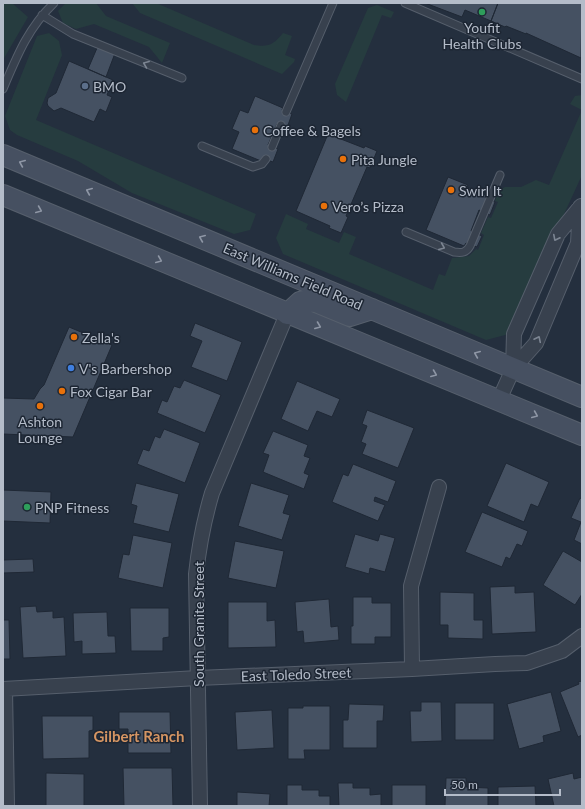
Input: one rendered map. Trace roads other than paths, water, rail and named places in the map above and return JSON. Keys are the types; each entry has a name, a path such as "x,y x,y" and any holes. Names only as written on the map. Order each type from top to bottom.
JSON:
{"main road":[{"name":"East Williams Field Road","path":"3,155 582,397"},
{"path":"3,195 582,435"},
{"path":"287,314 300,302 304,301 316,302 350,316 372,309"}],"street":[{"path":"513,369 514,334 558,234 581,205"},
{"path":"499,400 513,369 536,343 578,243 581,205"},
{"name":"South Granite Street","path":"200,806 196,574 199,545 204,518 212,493 287,314"},
{"path":"412,669 411,586 439,487"},
{"name":"East Toledo Street","path":"4,689 198,678 527,663 562,651 582,636"},
{"path":"4,689 7,806"}],"lane":[{"path":"3,88 19,49 42,15 54,3"},
{"path":"286,112 333,3"},
{"path":"405,3 582,78"},
{"path":"42,15 73,34 182,78"},
{"path":"272,147 281,125"},
{"path":"202,146 253,167 262,164 266,159"},
{"path":"406,232 454,252 462,253 466,251 470,246 500,175"}],"place":[{"name":"Youfit Health Clubs","path":"482,12"},
{"name":"BMO","path":"85,86"},
{"name":"Coffee & Bagels","path":"255,130"},
{"name":"Pita Jungle","path":"343,159"},
{"name":"Swirl It","path":"451,190"},
{"name":"Vero’s Pizza","path":"324,206"},
{"name":"Zella's","path":"74,337"},
{"name":"V's Barbershop","path":"71,368"},
{"name":"Fox Cigar Bar","path":"62,391"},
{"name":"Ashton Lounge","path":"40,406"},
{"name":"PNP Fitness","path":"27,507"}],"district":[{"name":"Gilbert Ranch","path":"139,736"}]}
